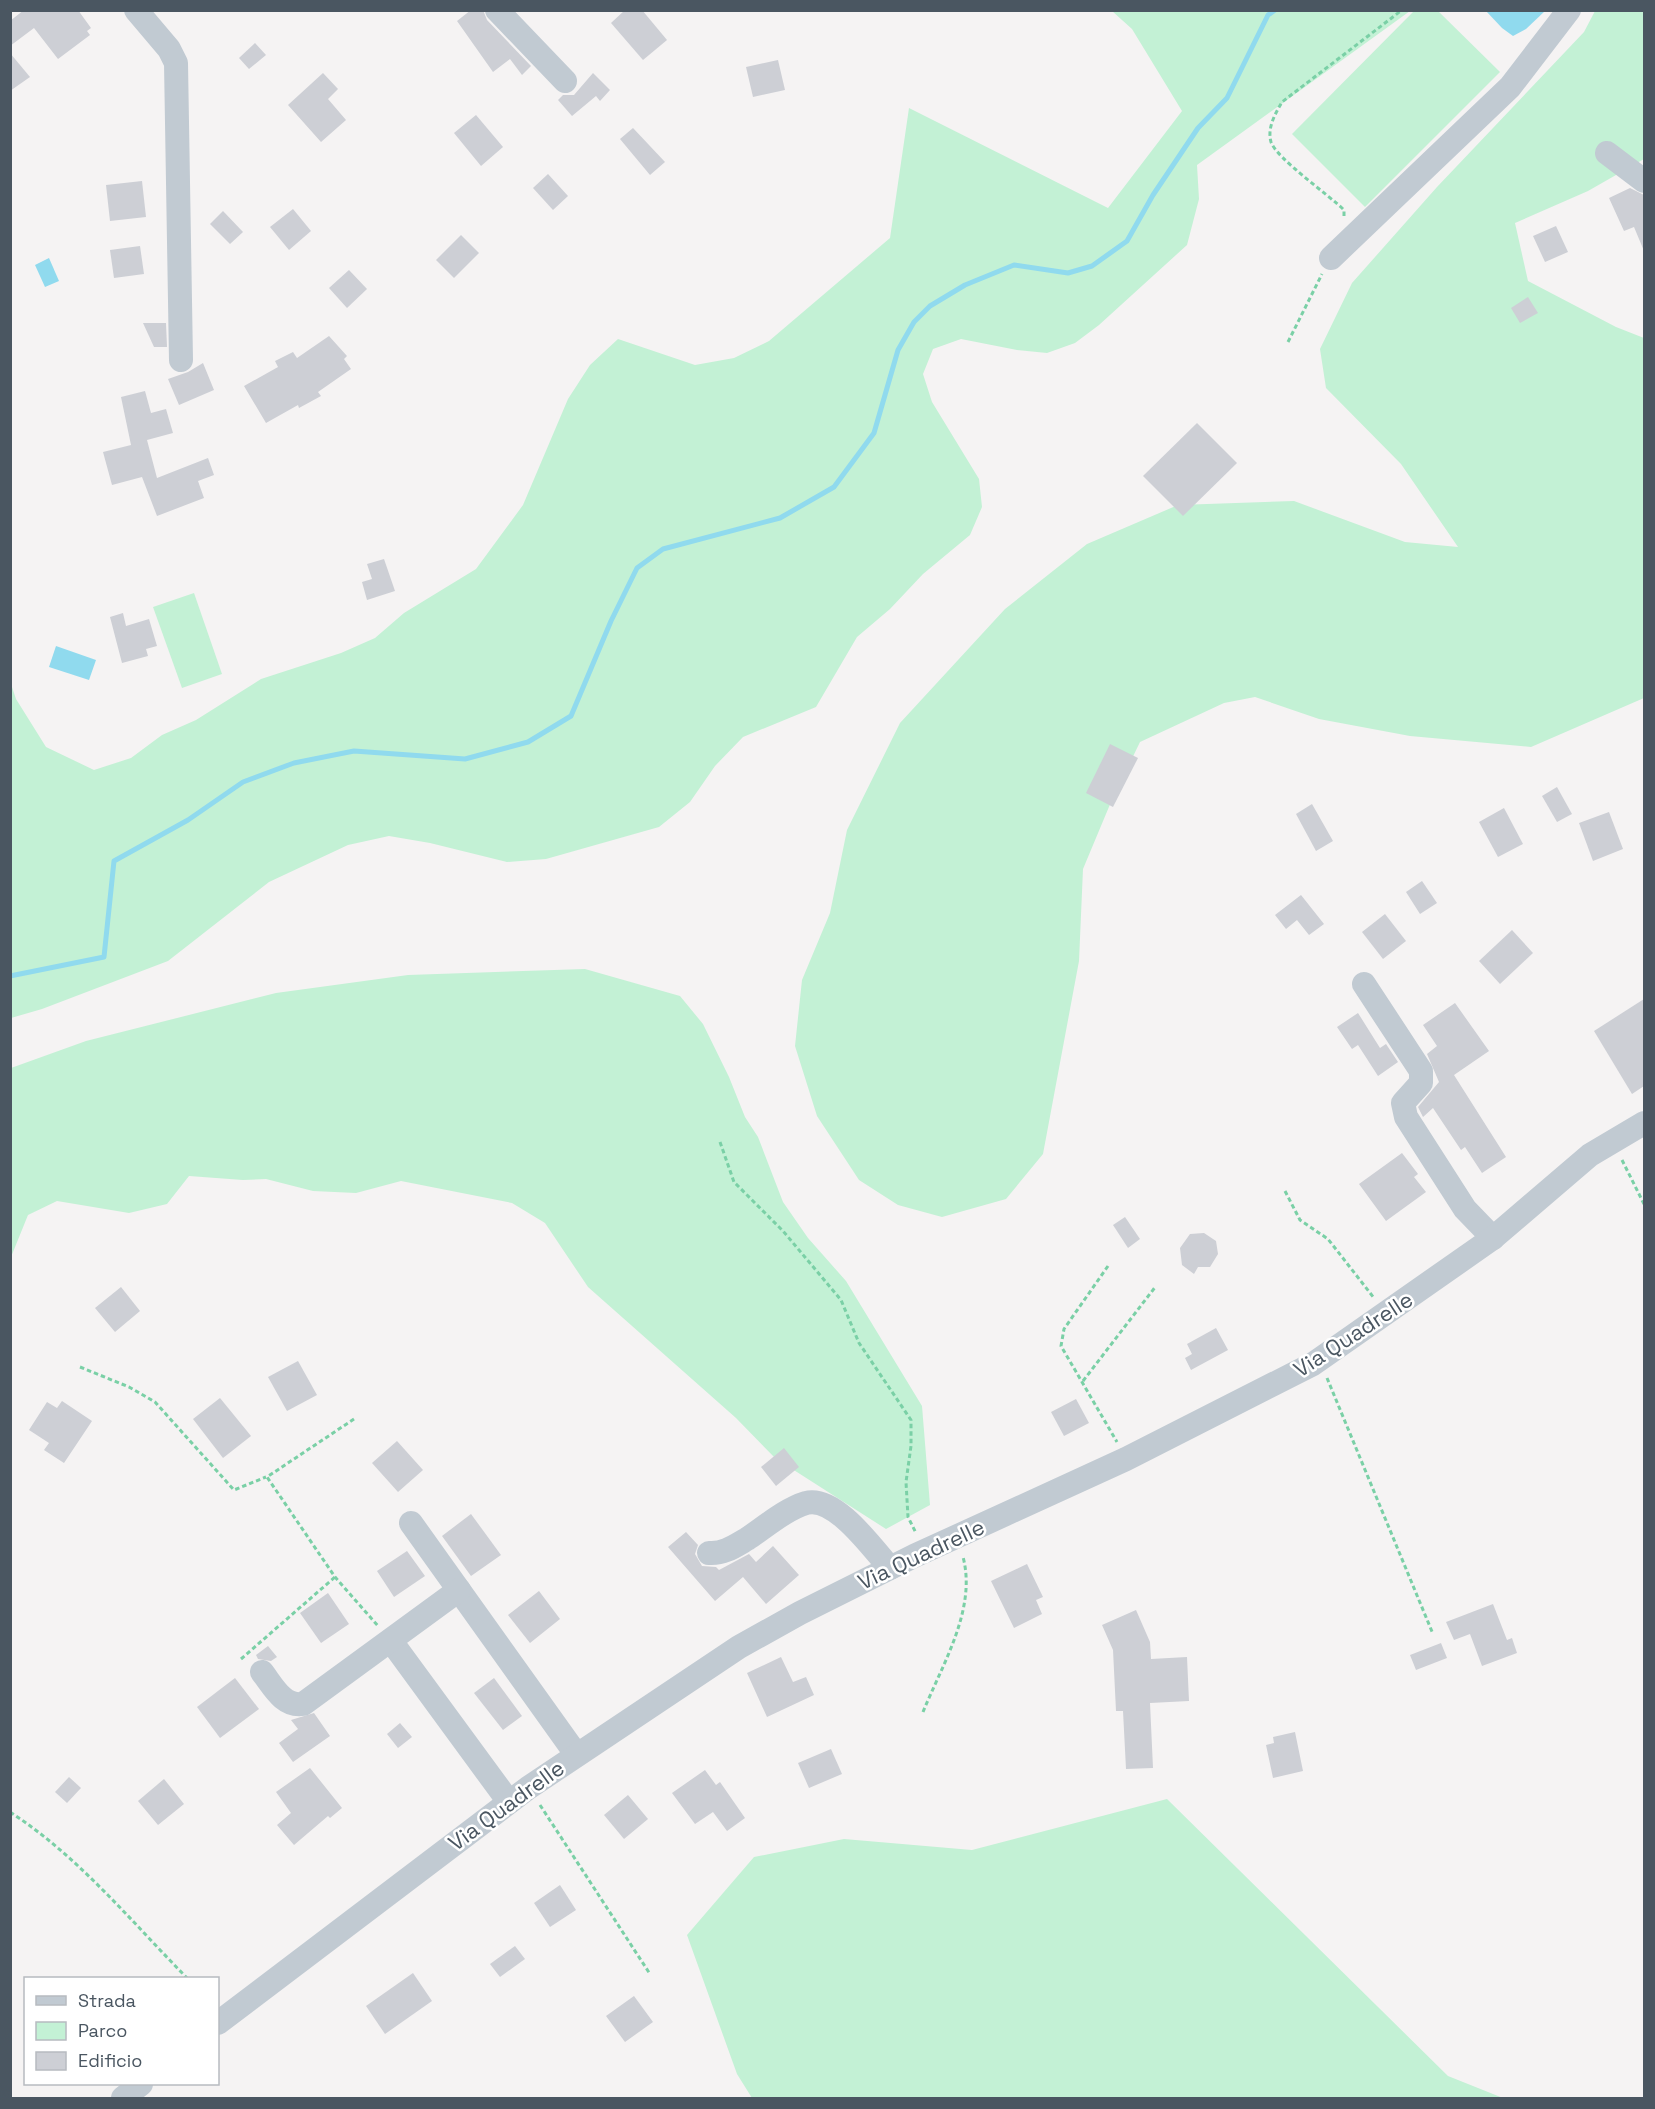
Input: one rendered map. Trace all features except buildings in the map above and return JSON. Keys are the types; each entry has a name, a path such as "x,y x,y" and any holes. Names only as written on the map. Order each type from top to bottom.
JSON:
{"street":[{"path":"136,10 169,49 176,63 181,360"},
{"path":"497,10 565,81"},
{"path":"1331,258 1510,87 1569,10"},
{"path":"1607,153 1644,181"},
{"path":"1364,984 1421,1071 1421,1083 1403,1103 1406,1117 1465,1209 1493,1238"},
{"name":"Via Quadrelle","path":"219,2022 576,1754 745,1644 890,1568 1126,1459 1319,1359 1387,1314 1493,1238 1583,1160 1614,1139 1644,1123"},
{"path":"709,1553 729,1550 792,1510 813,1502 826,1506 842,1516 890,1568"},
{"path":"411,1523 576,1754"},
{"path":"262,1672 284,1700 296,1705 303,1704 459,1590"},
{"path":"391,1641 519,1795"},
{"path":"123,2098 140,2085"}],"path":[{"path":"1344,222 1344,210 1284,160 1277,151 1271,142 1272,120 1282,102 1402,10"},
{"path":"1287,342 1331,258"},
{"path":"1614,1139 1627,1172 1644,1204"},
{"path":"720,1142 734,1182 783,1231 841,1300 859,1343 911,1420 911,1446 906,1482 908,1517 924,1552"},
{"path":"1285,1191 1300,1220 1331,1243 1387,1314"},
{"path":"1108,1266 1064,1329 1061,1346 1126,1459"},
{"path":"1083,1381 1156,1286"},
{"path":"1319,1359 1433,1634"},
{"path":"80,1367 129,1386 155,1402 234,1490 267,1477 354,1419"},
{"path":"267,1477 335,1577 391,1641"},
{"path":"923,1712 966,1599 966,1569 958,1536"},
{"path":"241,1659 335,1577"},
{"path":"519,1795 650,1974"},
{"path":"10,1812 46,1837 70,1859 186,1977"}],"green space":[{"path":"1112,11 1410,11 1197,165 1199,199 1187,245 1099,325 1075,343 1047,353 1017,350 961,339 933,349 923,374 932,402 979,479 982,507 970,535 923,574 890,609 857,637 816,707 743,737 715,766 690,802 659,827 546,859 507,862 430,843 389,836 348,845 269,882 168,961 42,1009 11,1018 11,684 16,699 46,747 94,770 131,758 162,735 196,720 261,679 341,653 375,638 404,613 476,569 523,505 568,399 590,365 618,339 695,365 734,358 769,341 890,238 909,108 1108,208 1182,111 1132,29"},
{"path":"1414,11 1438,11 1500,72 1365,207 1292,134"},
{"path":"1595,11 1644,11 1644,159 1588,191 1515,223 1528,281 1616,327 1644,338 1644,698 1531,747 1410,736 1319,719 1255,697 1224,703 1140,742 1111,802 1083,869 1079,961 1043,1154 1006,1199 942,1217 898,1205 859,1180 817,1116 795,1046 802,980 830,913 847,830 900,723 1005,609 1087,544 1178,505 1294,501 1405,542 1458,547 1401,464 1326,388 1320,349 1352,283 1437,187 1584,32"},
{"path":"194,593 222,674 182,688 153,607"},
{"path":"585,969 680,996 703,1024 729,1077 745,1117 758,1137 783,1202 808,1238 846,1281 922,1406 930,1505 886,1529 775,1458 736,1418 588,1287 545,1223 512,1203 401,1181 356,1193 313,1191 266,1179 243,1180 189,1176 167,1204 129,1213 57,1201 28,1215 11,1257 11,1068 86,1041 276,993 408,975"},
{"path":"1167,1799 1448,2076 1503,2098 752,2098 737,2074 687,1935 754,1857 844,1839 972,1850"}],"water":[{"path":"1486,11 1545,11 1526,29 1513,36"},
{"path":"49,258 59,281 45,287 35,265"},
{"path":"56,646 96,660 89,680 49,667"}],"waterway":[{"path":"10,976 104,957 114,861 188,820 243,782 294,763 354,751 465,759 528,742 571,716 611,621 637,568 663,549 780,518 834,487 874,433 898,350 914,322 930,306 965,285 1014,265 1068,273 1092,266 1127,241 1153,195 1198,128 1227,98 1268,15 1275,10"}]}
